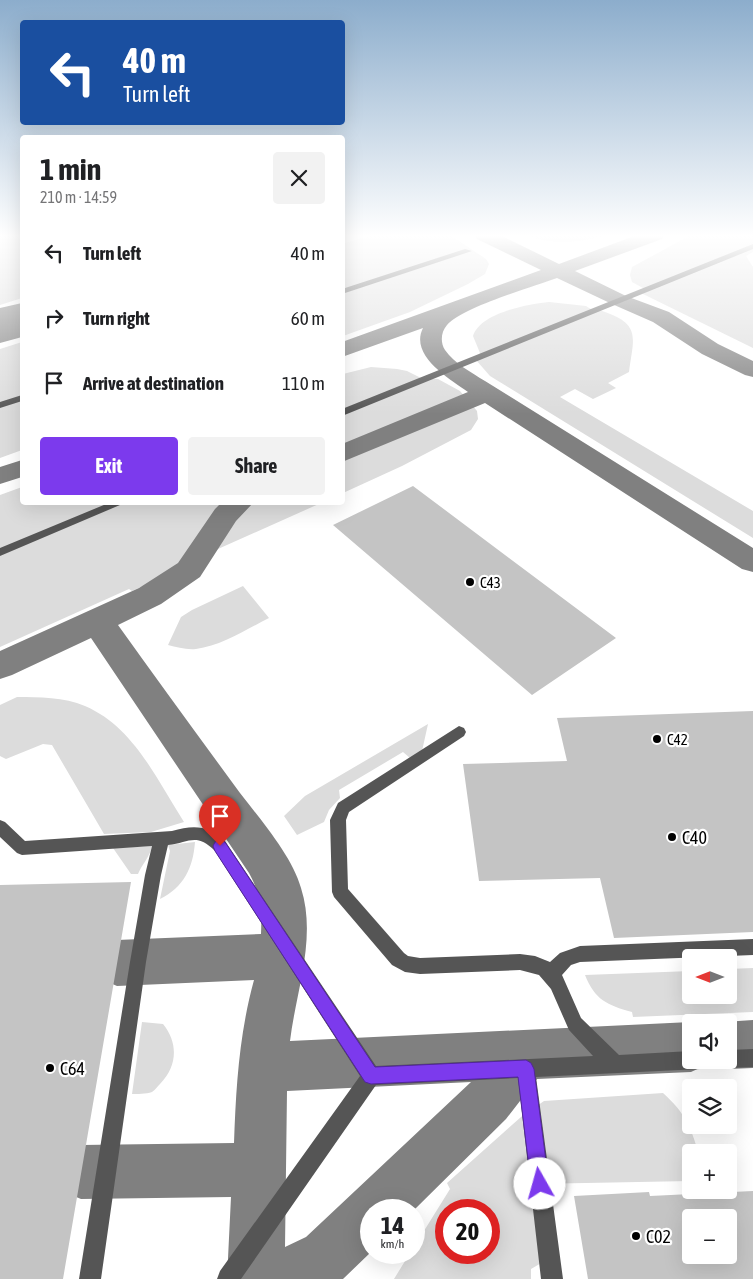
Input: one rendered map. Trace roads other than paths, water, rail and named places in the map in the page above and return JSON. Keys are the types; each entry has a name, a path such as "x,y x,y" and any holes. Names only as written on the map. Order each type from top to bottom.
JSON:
{"lane":[{"path":"345,412 633,295"},
{"path":"0,405 20,399"},
{"path":"0,552 115,505"},
{"path":"459,732 343,808 338,820 340,892 398,959 405,964 420,966 527,963 541,966 552,973 576,1026 614,1064"},
{"path":"0,827 22,848 162,838 200,832 211,836 220,846 371,1076"},
{"path":"90,1279 138,962 153,874 162,838"},
{"path":"552,973 566,959 580,954 753,946"},
{"path":"737,1059 753,1058"},
{"path":"371,1076 682,1061"},
{"path":"526,1069 552,1279"},
{"path":"228,1279 371,1076"}],"place":[{"name":"C43","path":"470,582"},
{"name":"C42","path":"657,739"},
{"name":"C40","path":"672,837"},
{"name":"C64","path":"50,1068"},
{"name":"C02","path":"636,1236"}]}
